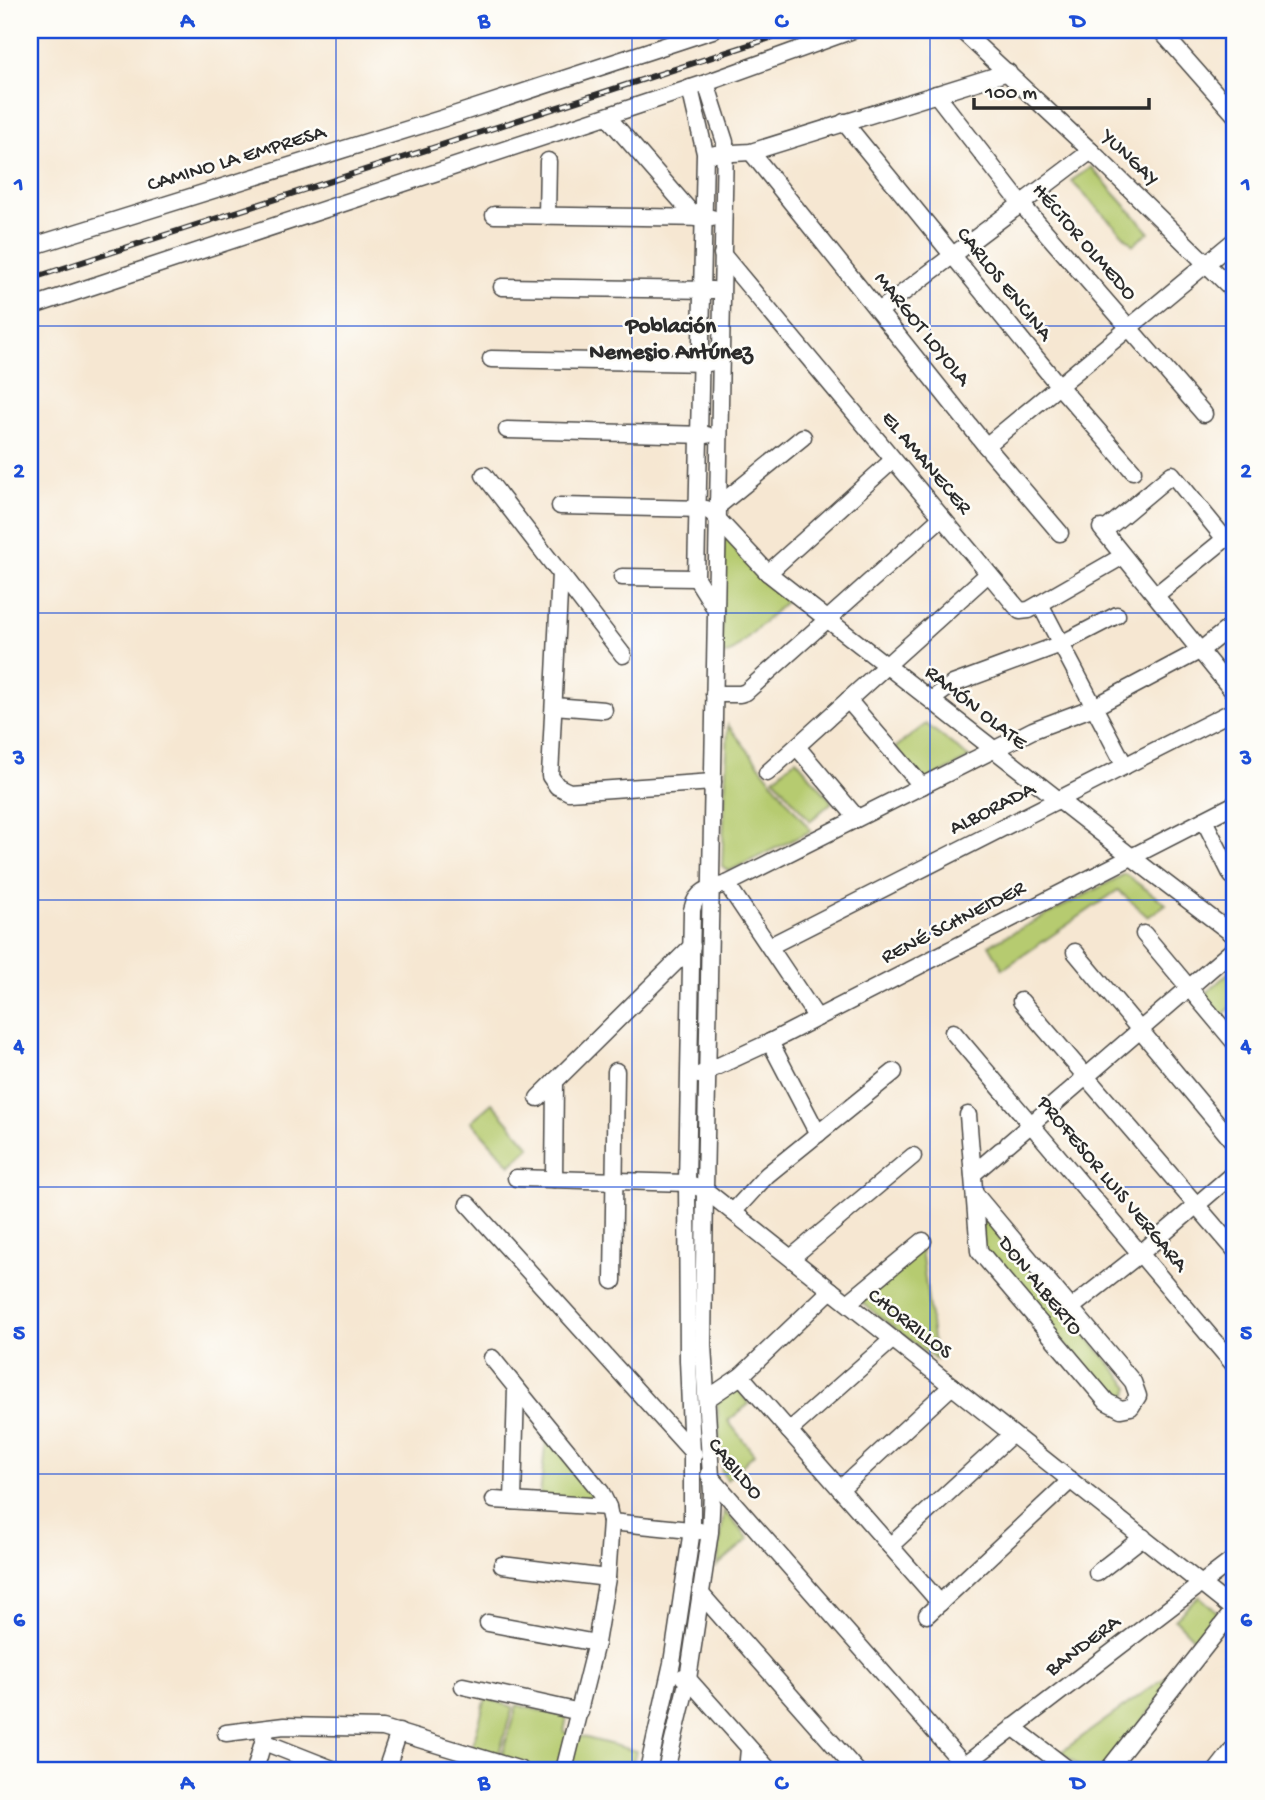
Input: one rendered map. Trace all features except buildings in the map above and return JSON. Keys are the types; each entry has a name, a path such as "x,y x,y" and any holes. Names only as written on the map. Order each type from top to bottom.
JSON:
{"street":[{"path":"30,307 706,83 853,30"},
{"name":"YUNGAY","path":"961,30 1091,151 1235,292"},
{"path":"1160,30 1235,115"},
{"name":"CAMINO LA EMPRESA","path":"30,247 457,114 695,33"},
{"path":"705,153 725,155 751,152 1008,72"},
{"path":"666,1770 688,1679 710,1532 712,1479 703,1345 707,1071 719,886 713,782 725,142 706,83"},
{"path":"690,88 705,153 700,218 703,290 696,572 716,610"},
{"name":"HÉCTOR OLMEDO","path":"936,93 1022,205 1204,414"},
{"path":"612,122 700,218"},
{"name":"CARLOS ENCINA","path":"844,122 1059,386 1133,471"},
{"path":"879,311 1091,151"},
{"name":"MARGOT LOYOLA","path":"751,152 986,446 1060,533"},
{"path":"547,216 548,161"},
{"path":"494,215 723,219"},
{"path":"986,446 1235,240"},
{"name":"EL AMANECER","path":"722,254 1020,611 1024,612 1040,604"},
{"path":"502,287 722,290"},
{"path":"491,359 720,364"},
{"path":"507,430 719,435"},
{"path":"718,513 803,438"},
{"path":"768,573 893,460"},
{"path":"1156,595 1225,539 1172,474 1102,529 1235,694"},
{"path":"484,475 623,655"},
{"path":"560,506 698,509"},
{"name":"RAMÓN OLATE","path":"698,509 718,513 768,573 1235,936"},
{"path":"714,694 746,692 941,518"},
{"path":"1123,556 1040,604 1125,766"},
{"path":"622,577 696,572 717,567"},
{"path":"560,573 550,776 557,786 569,792 713,782"},
{"path":"767,774 988,574"},
{"path":"931,701 953,684 1061,644 1117,615"},
{"path":"648,1770 670,1673 692,1530 687,1183 693,905 698,896 1033,730 1094,707 1201,650 1235,622"},
{"path":"848,700 922,786"},
{"path":"554,706 604,710"},
{"name":"ALBORADA","path":"770,946 1235,709"},
{"path":"797,747 857,818"},
{"name":"RENÉ SCHNEIDER","path":"691,1080 771,1042 1235,804"},
{"path":"1203,820 1232,876"},
{"path":"719,886 770,946 817,1018"},
{"path":"1144,934 1235,1043"},
{"path":"538,1098 692,946"},
{"path":"973,1174 1235,947"},
{"path":"1075,952 1235,1144"},
{"path":"1021,1001 1235,1250"},
{"name":"PROFESOR LUIS VERGARA","path":"953,1032 1235,1366"},
{"path":"771,1042 818,1133"},
{"path":"612,1281 616,1071"},
{"path":"733,1212 767,1175 894,1072"},
{"path":"554,1179 555,1081"},
{"name":"DON ALBERTO","path":"968,1115 979,1251 1107,1402 1121,1409 1131,1407 1138,1396 1133,1382 1071,1308"},
{"path":"791,1258 913,1156"},
{"path":"975,1194 1071,1308 1141,1253 1235,1172"},
{"name":"CHORRILLOS","path":"516,1178 687,1183 705,1189 1235,1610"},
{"name":"CABILDO","path":"468,1204 692,1453 961,1768"},
{"path":"848,1303 923,1241"},
{"path":"707,1399 741,1376 831,1290"},
{"path":"789,1431 893,1339"},
{"path":"492,1358 601,1492 610,1515 607,1577 596,1643 564,1770"},
{"path":"741,1376 940,1603"},
{"path":"840,1489 951,1386"},
{"path":"513,1501 516,1388"},
{"path":"890,1546 1012,1434"},
{"path":"927,1615 1070,1480"},
{"path":"494,1500 610,1515 710,1532"},
{"path":"1097,1573 1143,1537"},
{"name":"BANDERA","path":"961,1768 1235,1558"},
{"path":"502,1565 607,1577"},
{"path":"701,1594 856,1770"},
{"path":"1108,1770 1235,1610"},
{"path":"488,1623 596,1643"},
{"path":"670,1673 688,1679 768,1770"},
{"path":"463,1686 580,1712"},
{"path":"255,1770 266,1735 284,1726 367,1727 399,1732 521,1770"},
{"path":"1013,1727 1069,1770"},
{"path":"386,1770 399,1732"},
{"path":"226,1734 266,1735 335,1770"},
{"path":"1217,1770 1235,1747"},
{"path":"747,1770 749,1749"}],"green space":[{"path":"1091,167 1149,232 1133,245 1071,181"},
{"path":"723,532 791,597 732,652 721,656"},
{"path":"926,724 970,758 925,782 895,748"},
{"path":"728,725 811,831 729,871 722,866"},
{"path":"796,759 832,802 810,821 774,778"},
{"path":"1125,874 1166,904 1148,917 1118,890 1003,969 989,945"},
{"path":"1230,971 1235,974 1235,1003 1220,1018 1202,997"},
{"path":"492,1103 530,1147 510,1165 471,1121"},
{"path":"981,1211 1130,1387 1126,1397 1115,1401 982,1250"},
{"path":"921,1249 936,1360 857,1299"},
{"path":"736,1387 749,1404 728,1421 754,1454 727,1480 722,1472 717,1402"},
{"path":"546,1437 592,1488 595,1502 540,1496"},
{"path":"724,1511 749,1539 717,1566"},
{"path":"1199,1596 1221,1615 1196,1641 1175,1619"},
{"path":"1189,1660 1104,1770 1084,1770 1061,1752"},
{"path":"486,1698 513,1707 498,1756 472,1747"},
{"path":"517,1705 567,1717 564,1732 636,1751 631,1770 544,1770 501,1758"}],"railway":[{"path":"30,279 795,30"}],"district":[{"name":"Población Nemesio Antúnez","path":"671,340"}]}
